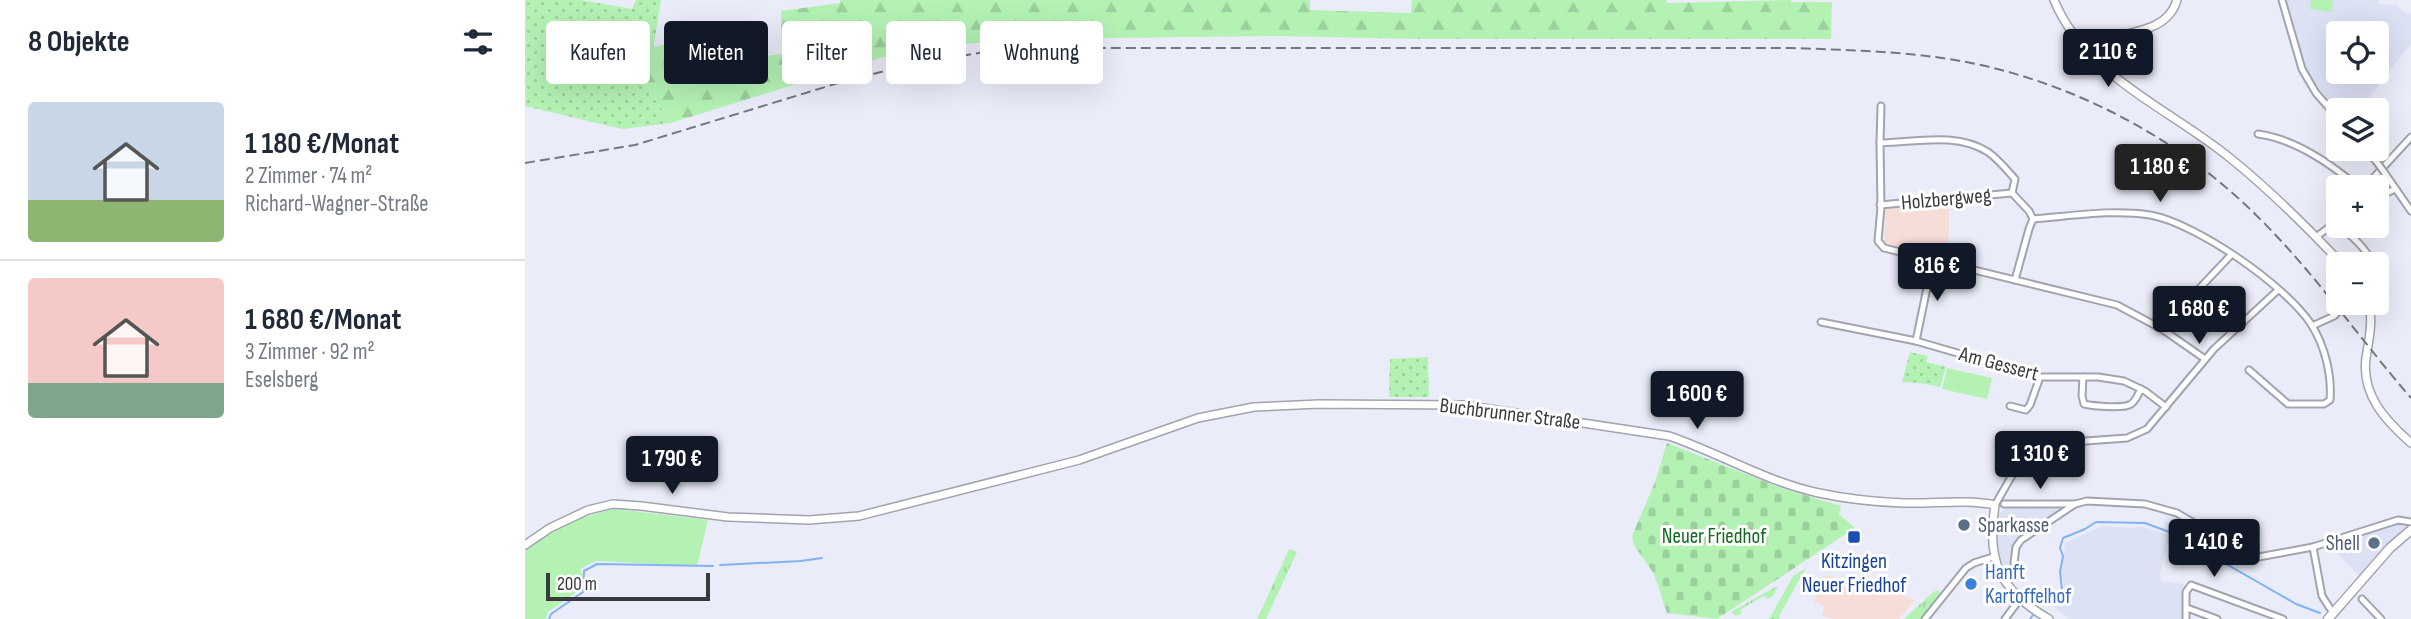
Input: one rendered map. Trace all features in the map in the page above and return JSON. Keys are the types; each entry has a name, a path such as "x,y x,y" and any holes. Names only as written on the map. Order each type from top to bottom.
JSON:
{"main road":[{"path":"2331,616 2390,548 2411,530"}],"street":[{"path":"2054,0 2069,29 2083,48 2116,77 2228,156 2330,252"},
{"path":"2083,48 2096,41 2159,23 2172,10 2177,0"},
{"path":"2282,0 2302,69 2326,104"},
{"path":"1881,106 1880,245 2116,305 2162,329 2205,359"},
{"path":"2258,134 2297,146 2342,175"},
{"path":"1880,143 1956,140 1973,144 1990,153 2014,180 2012,193 2033,219 2015,280"},
{"path":"2377,175 2410,141"},
{"path":"2376,161 2411,211"},
{"path":"2389,192 2395,189"},
{"name":"Holzbergweg","path":"1880,205 2012,193"},
{"path":"2033,219 2113,213 2153,215 2195,232 2278,290 2312,326 2330,370 2330,400 2324,404 2288,404 2249,370"},
{"path":"2316,237 2326,230"},
{"path":"2350,238 2364,252"},
{"path":"2196,292 2231,255"},
{"path":"1916,341 1933,260"},
{"path":"2049,619 2020,599 2000,575 1993,557 1991,541 1995,505 2014,472 2040,454 2072,443 2127,438 2147,429 2205,359 2278,290"},
{"path":"2312,326 2335,315"},
{"path":"2370,315 2371,330 2365,373 2367,383 2383,415 2411,443"},
{"name":"Am Gessert","path":"1821,322 1916,341 2040,377 2124,381 2141,389 2165,407"},
{"path":"2010,406 2026,410 2040,377"},
{"path":"2083,377 2084,404 2092,406 2129,406 2141,389"},
{"name":"Buchbrunner Straße","path":"525,545 550,528 587,510 613,504 728,517 810,520 859,516 1079,460 1198,418 1229,411 1288,404 1441,403 1484,407 1669,436 1817,493 1898,502 1968,501 1995,505"},
{"path":"2004,504 2075,504 2087,501 2145,503 2185,517 2253,558 2313,547 2388,523 2402,520 2411,522"},
{"path":"2014,563 2016,547 2021,540 2075,504"},
{"path":"2313,547 2322,596 2331,616"},
{"path":"1925,619 1966,568 1993,557"},
{"path":"2186,619 2187,589 2191,585 2283,619"},
{"path":"2005,619 2020,599"},
{"path":"2362,599 2381,619"},
{"path":"2187,608 2217,619"},
{"path":"2255,619 2259,610"}],"shaded area":[{"path":"2284,0 2379,0 2378,4 2396,5 2408,15 2411,12 2411,44 2389,74 2389,21 2326,21 2326,84 2381,84 2368,98 2327,98 2308,74"},
{"path":"1949,202 1949,235 1945,260 1884,245 1886,208"},
{"path":"2007,508 2065,509 2020,538 2013,546 2011,565 2006,570 1999,555 1996,535 1998,514"},
{"path":"2400,523 2406,526 2361,575 2330,545 2392,524"},
{"path":"2102,526 2140,526 2170,535 2160,573 2161,581 2184,584 2184,619 2069,619 2052,605 2063,592 2061,573 2065,543"},
{"path":"1824,575 1915,600 1899,619 1832,619 1822,616 1825,606 1814,602"}],"green space":[{"path":"525,0 581,0 632,9 636,0 661,0 650,68 650,21 546,21 546,84 647,84 671,123 622,129 525,106"},
{"path":"840,0 1310,0 1310,10 1411,13 1412,0 1832,2 1831,39 1413,39 1280,36 1103,38 1103,21 980,21 980,43 966,44 966,21 886,21 886,56 872,61 872,21 782,21 782,54 781,11 840,3"},
{"path":"2311,0 2333,0 2332,12 2310,9"},
{"path":"664,44 664,84 768,84 768,56 782,54 782,84 797,84 671,123 647,86 650,84 652,48"},
{"path":"1910,352 1928,356 1926,362 1946,367 1940,387 1902,382"},
{"path":"1428,357 1429,397 1389,397 1390,359"},
{"path":"1947,368 1992,378 1987,399 1942,389"},
{"name":"Neuer Friedhof","path":"1667,443 1781,488 1841,506 1839,514 1855,528 1717,619 1667,613 1654,574 1634,545 1632,536 1655,482"},
{"path":"615,509 708,520 697,566 596,561 580,569 587,585 548,612 546,619 525,619 525,551 567,525 590,515"},
{"path":"1289,549 1297,552 1266,619 1257,619"},
{"path":"1806,568 1779,616 1780,619 1769,619 1793,576"},
{"path":"1777,586 1774,595 1768,599 1764,596 1741,609 1741,614 1736,616 1731,612"},
{"path":"1938,590 1941,593 1939,597 1921,619 1904,619 1933,592"}],"waterway":[{"path":"2048,604 2062,590 2060,572 2063,556 2060,548 2063,538 2096,522 2145,523 2172,533 2296,604 2320,613"},
{"path":"720,565 822,558"},
{"path":"549,619 551,614 583,592 584,571 597,564 713,566"},
{"path":"2030,619 2033,615"}],"railway":[{"path":"525,163 635,145 845,81 913,64 991,51 1084,48 1791,48 1873,51 1934,57 1997,69 2079,97 2156,136 2192,161 2226,187 2278,237 2411,398"}],"place":[{"name":"Sparkasse","path":"1964,525"},
{"name":"Kitzingen Neuer Friedhof","path":"1854,537"},
{"name":"Shell","path":"2374,543"},
{"name":"Hanft Kartoffelhof","path":"1971,584"}]}
